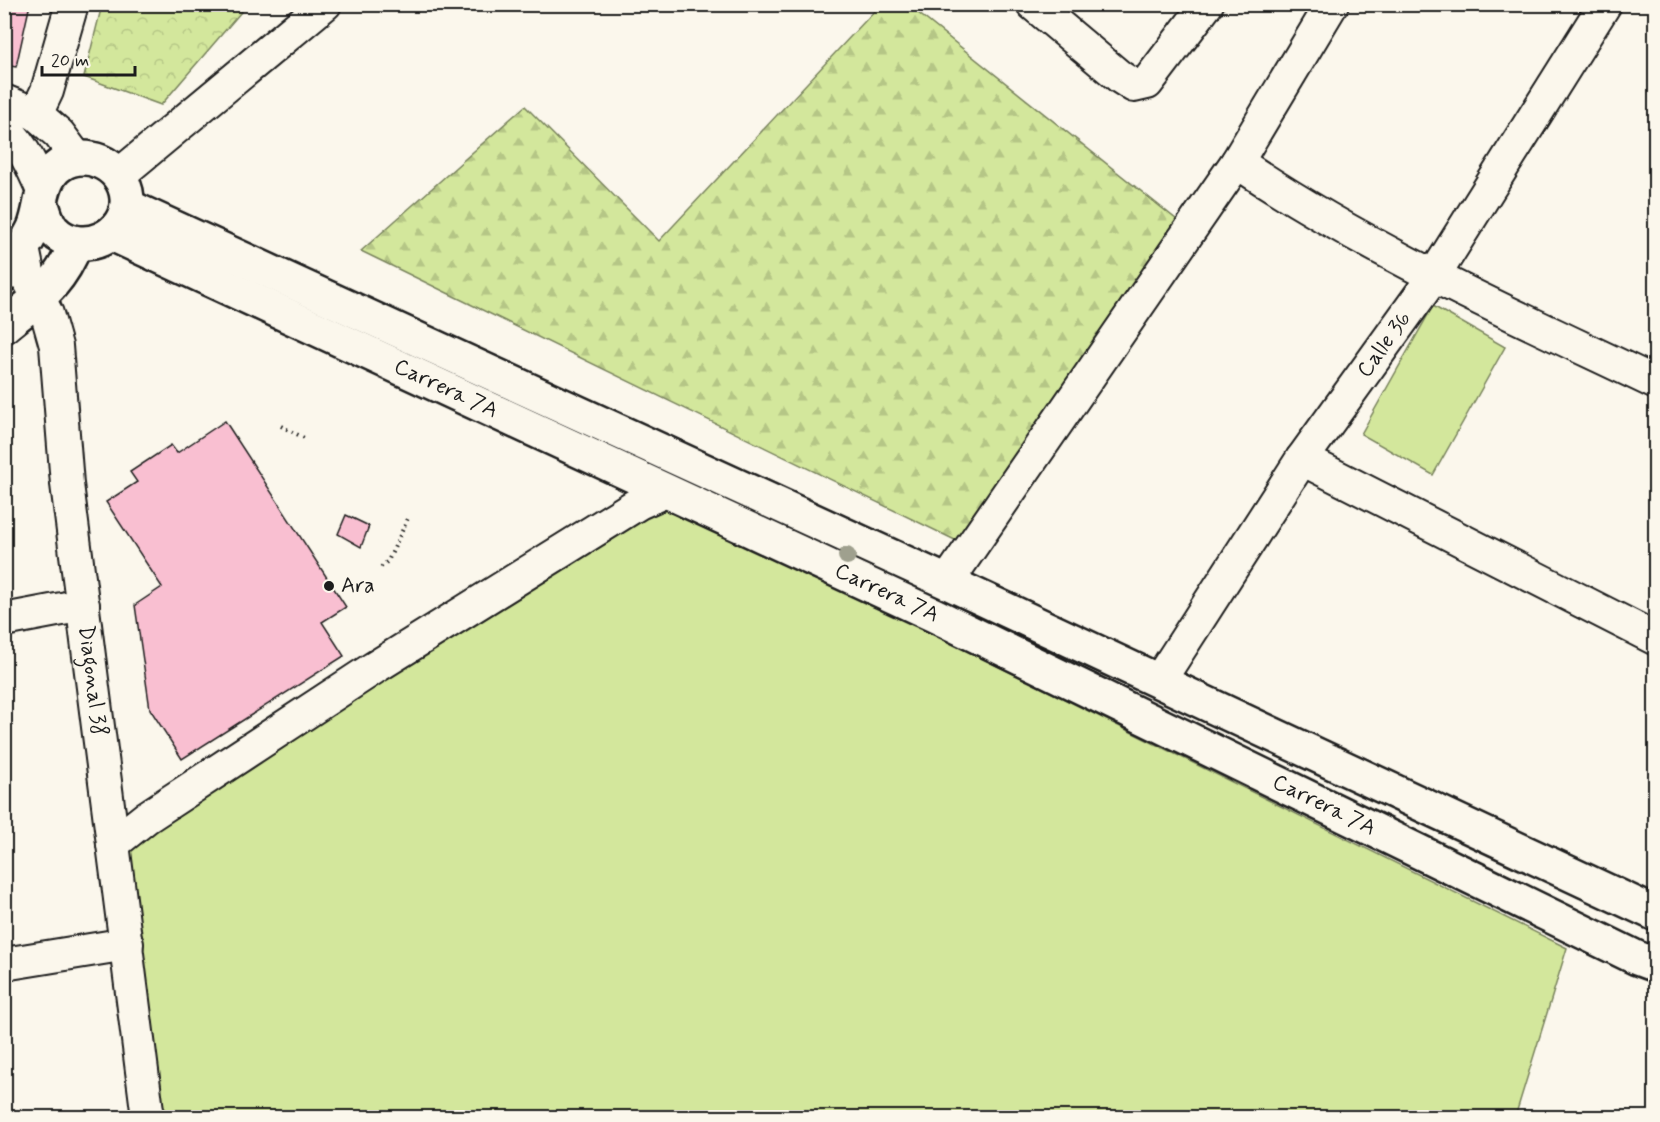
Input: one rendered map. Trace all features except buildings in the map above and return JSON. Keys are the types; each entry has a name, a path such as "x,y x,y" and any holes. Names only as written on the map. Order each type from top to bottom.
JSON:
{"main road":[{"path":"4,275 34,228 42,198 47,180 65,162 77,158 100,161 111,167 119,205 95,242 76,243 53,230 46,218 42,198"},
{"name":"Carrera 7A","path":"119,205 666,491 933,615 1637,958 1656,965"},
{"name":"Carrera 7A","path":"119,205 947,582 1656,914"},
{"path":"4,326 55,283 68,264 76,243"}],"street":[{"path":"36,114 47,91 72,4"},
{"path":"119,205 325,4"},
{"path":"1034,4 1120,77 1134,86 1147,83 1207,4"},
{"path":"947,582 1238,162 1332,4"},
{"name":"Calle 36","path":"1159,681 1302,459 1434,276 1605,4"},
{"path":"4,101 36,114 60,134 77,158"},
{"path":"4,127 13,135 30,162 42,198"},
{"path":"1238,162 1289,198 1434,276 1656,383"},
{"name":"Diagonal 38","path":"23,248 30,282 47,314 56,346 67,484 148,1118"},
{"path":"1302,459 1656,639"},
{"path":"113,844 147,817 374,668 621,515 666,491"},
{"path":"4,620 82,605"},
{"path":"4,964 127,944"}],"path":[{"path":"281,426 304,438"},
{"path":"381,567 388,561 409,516"}],"green space":[{"path":"102,4 247,5 161,105 84,77"},
{"path":"881,4 908,5 1182,224 957,541 361,251 525,106 659,241"},
{"path":"1433,306 1505,347 1433,475 1361,434"},
{"path":"664,501 1567,948 1515,1117 148,1117 113,844"}],"place":[{"name":"Ara","path":"329,586"}]}
